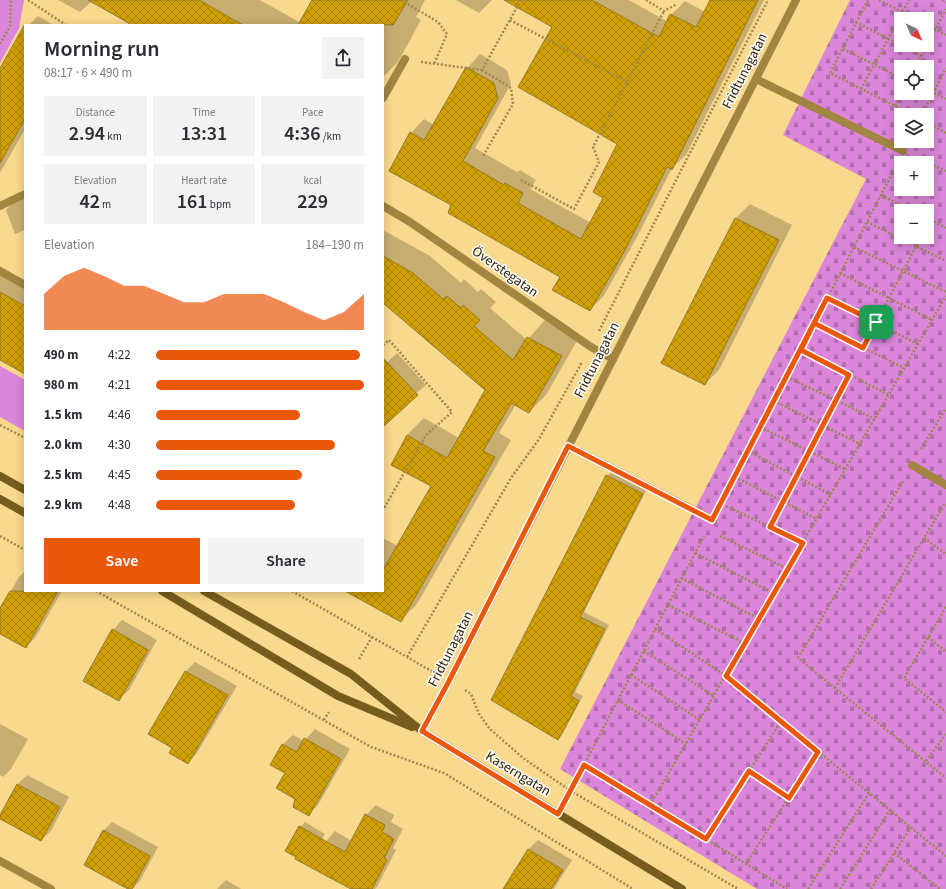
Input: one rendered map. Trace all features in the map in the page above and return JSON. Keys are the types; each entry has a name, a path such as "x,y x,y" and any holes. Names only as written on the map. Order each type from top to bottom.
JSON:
{"main road":[{"path":"0,476 24,489"},
{"path":"0,499 24,512"},
{"name":"Kaserngatan","path":"164,592 338,696 422,731"},
{"name":"Kaserngatan","path":"206,592 351,674 422,731 682,889"}],"street":[{"name":"Fridtunagatan","path":"422,731 449,681 796,0"},
{"path":"384,96 405,60"},
{"path":"756,79 903,152"},
{"path":"0,206 24,194"},
{"name":"Överstegatan","path":"384,207 416,226 591,347 613,358"},
{"path":"0,272 24,284"},
{"path":"568,446 712,520"},
{"path":"912,465 946,485"},
{"path":"0,861 51,889"}],"path":[{"path":"0,44 10,26 11,0"},
{"path":"28,0 64,24"},
{"path":"401,0 438,22 447,34 434,64"},
{"path":"482,70 521,0"},
{"path":"646,0 664,11"},
{"path":"868,0 830,73 899,108"},
{"path":"879,0 902,12 909,0"},
{"path":"942,0 946,2"},
{"path":"521,180 574,209 599,162 592,147 664,11 677,4"},
{"path":"919,60 946,9"},
{"path":"510,20 627,82"},
{"path":"856,22 921,56"},
{"path":"861,89 894,27"},
{"path":"935,29 946,34"},
{"path":"843,49 894,75"},
{"path":"405,60 482,70 510,88 513,104 483,156"},
{"path":"946,68 934,93 946,99"},
{"path":"895,106 898,100"},
{"path":"934,126 946,132"},
{"path":"558,814 695,554 903,152 946,171"},
{"path":"880,195 898,204"},
{"path":"867,222 946,261"},
{"path":"934,222 946,228"},
{"path":"863,348 916,246"},
{"path":"854,247 946,292"},
{"path":"840,273 932,320"},
{"path":"650,806 946,296"},
{"path":"827,298 918,344"},
{"path":"814,323 904,368"},
{"path":"384,344 389,340 452,412 426,435 384,508"},
{"path":"801,350 889,395"},
{"path":"770,527 849,375"},
{"path":"786,376 875,419"},
{"path":"774,401 860,444"},
{"path":"946,408 798,658 946,778"},
{"path":"0,425 24,437"},
{"path":"760,427 845,469"},
{"path":"748,451 831,495"},
{"path":"734,477 817,519"},
{"path":"835,688 946,501"},
{"path":"721,504 803,543"},
{"path":"707,530 788,569"},
{"path":"0,536 24,549"},
{"path":"924,538 946,554"},
{"path":"695,554 773,594"},
{"path":"681,578 759,619"},
{"path":"98,592 371,747 444,773 633,889"},
{"path":"294,592 471,694 479,714 490,729 523,758 571,791 738,889"},
{"path":"668,605 744,643"},
{"path":"946,609 904,678 946,712"},
{"path":"655,629 726,676 946,856"},
{"path":"928,637 946,652"},
{"path":"644,650 714,696"},
{"path":"631,675 700,720"},
{"path":"618,700 686,744"},
{"path":"706,839 781,721"},
{"path":"926,761 946,734"},
{"path":"746,864 818,752"},
{"path":"584,765 787,889"},
{"path":"749,771 789,798"},
{"path":"808,889 869,793"},
{"path":"840,889 890,810"},
{"path":"871,889 911,827"},
{"path":"894,853 940,889"}],"green space":[{"path":"0,0 24,0 19,28 0,63"},
{"path":"850,0 946,0 946,889 757,889 560,769 866,179 783,135"},
{"path":"0,366 24,379 24,430 0,417"}],"building":[{"path":"88,0 199,0 241,24 130,24"},
{"path":"312,0 408,0 393,25 299,24"},
{"path":"504,0 592,0 659,37 670,14 696,27 710,0 758,0 672,170 667,167 624,252 590,311 552,290 560,277 448,213 451,205 389,171 410,132 424,140 466,67 494,83 498,98 463,161 504,185 505,183 523,193 518,203 581,239 603,198 593,192 617,144 518,87 552,27"},
{"path":"24,26 24,121 0,163 0,68"},
{"path":"735,218 779,240 705,385 661,363"},
{"path":"384,257 413,273 443,299 447,296 461,308 463,305 480,320 474,326 513,360 527,337 562,356 529,413 511,403 483,451 495,457 401,622 347,592 384,592 384,568 431,486 391,465 407,435 447,458 485,390 384,304"},
{"path":"0,292 24,305 24,373 0,360"},
{"path":"384,359 418,395 384,426"},
{"path":"606,475 643,494 580,617 605,629 571,696 579,701 558,740 491,700"},
{"path":"10,591 57,592 26,648 0,634 0,608"},
{"path":"112,629 148,650 119,701 83,681"},
{"path":"185,671 228,695 188,764 169,753 172,748 148,734"},
{"path":"304,738 341,759 309,816 293,807 295,799 276,788 285,773 270,765 282,744 297,752"},
{"path":"17,784 60,807 41,841 0,819 0,815"},
{"path":"365,814 385,825 382,832 394,839 384,858 387,860 372,889 351,889 295,859 296,857 285,851 299,826 345,852"},
{"path":"103,830 150,856 132,889 128,889 84,865"},
{"path":"528,849 563,870 551,889 503,889"}],"route":[{"path":"876,322 827,298 774,401 712,520 568,446 449,681 422,731 558,814 584,765 706,839 749,771 789,798 818,752 726,676 803,543 770,527 849,375 801,350 814,323 863,348 876,322"}]}
